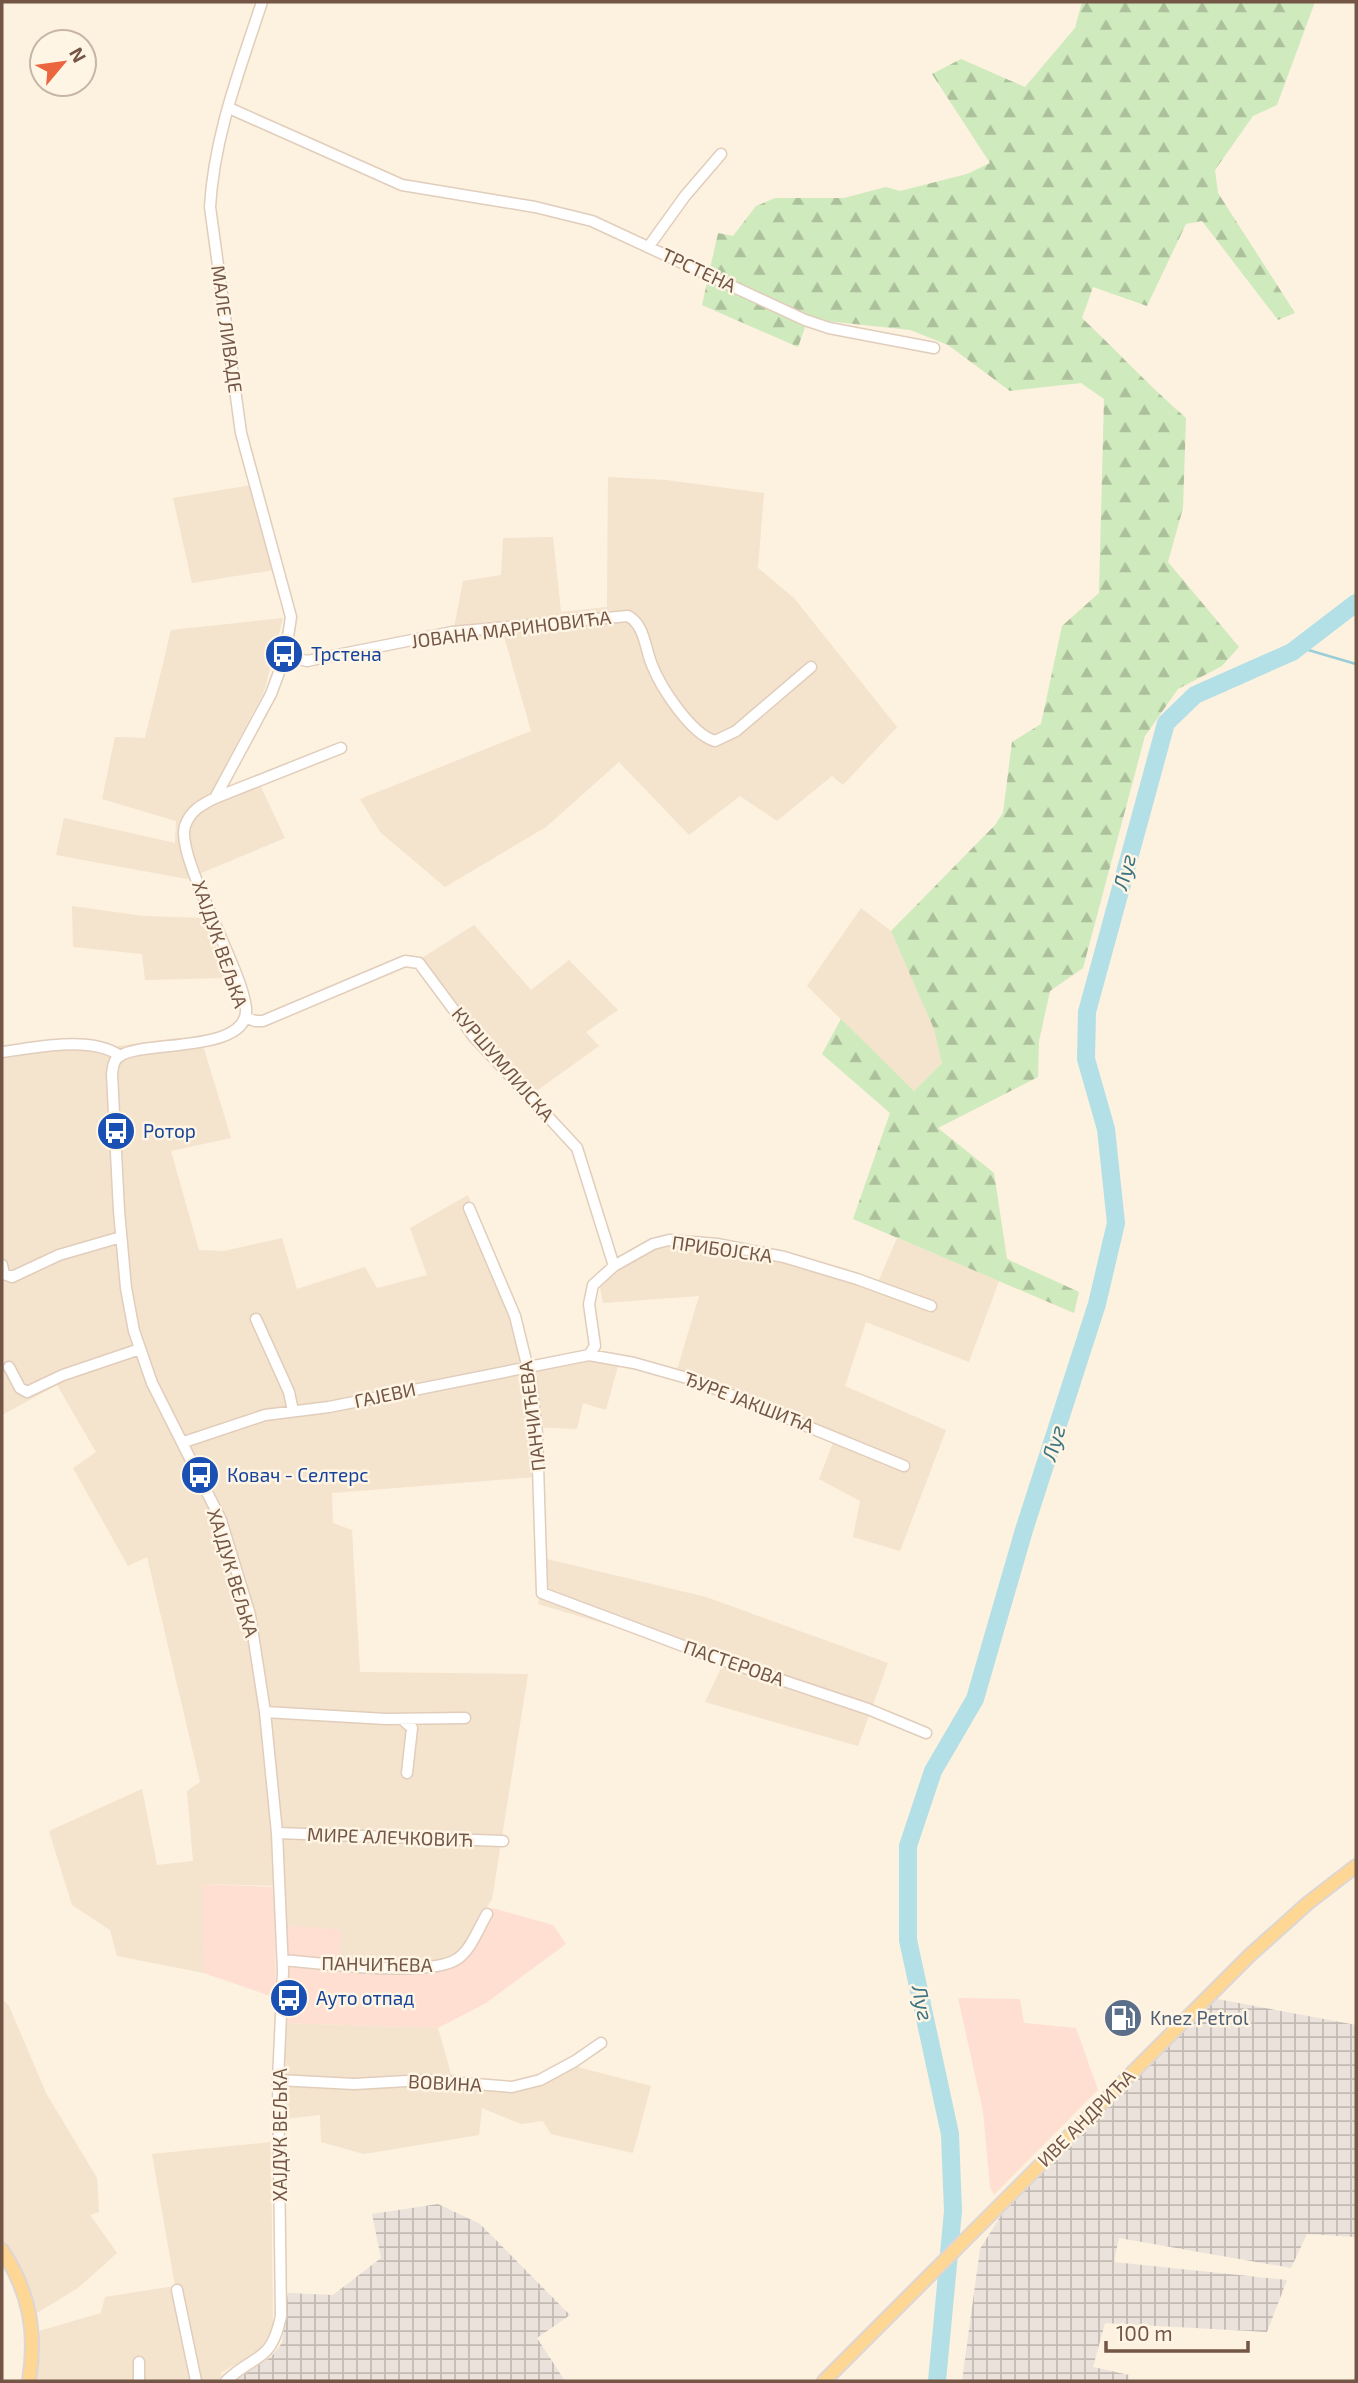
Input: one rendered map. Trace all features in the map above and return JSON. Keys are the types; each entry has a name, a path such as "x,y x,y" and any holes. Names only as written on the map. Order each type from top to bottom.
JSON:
{"main road":[{"name":"ИВЕ АНДРИЋА","path":"824,2381 1249,1956 1308,1903 1356,1866"},
{"path":"2,2250 22,2285 28,2303 33,2344 29,2381"}],"street":[{"name":"МАЛЕ ЛИВАДЕ","path":"262,2 214,161 210,207 241,433 290,606 285,656"},
{"name":"ТРСТЕНА","path":"229,108 402,185 558,212 593,221 805,320 829,328 934,348"},
{"path":"649,246 685,196 721,154"},
{"name":"ЈОВАНА МАРИНОВИЋА","path":"285,656 307,661 452,632 628,616 640,629 651,664 668,695 704,736 715,741 736,731 811,667"},
{"name":"ХАЈДУК ВЕЉКА","path":"215,798 256,727 285,656"},
{"name":"ХАЈДУК ВЕЉКА","path":"226,2381 263,2357 276,2340 281,2316 278,2080 282,1960 277,1833 265,1712 250,1615 220,1520 184,1442 152,1383 140,1349 126,1288 112,1074 114,1061 120,1056 176,1047 227,1034 240,1026 245,1017 242,994 185,839 184,829 190,816 197,807 215,798 341,748"},
{"name":"КУРШУМЛИЈСКА","path":"245,1017 263,1021 405,961 419,963 474,1037 577,1149 614,1266"},
{"path":"2,1052 62,1044 110,1048 120,1056"},
{"name":"ПАНЧИЋЕВА","path":"468,1208 515,1316 533,1389 542,1593"},
{"path":"2,1265 4,1274 12,1278 59,1255 121,1237"},
{"name":"ПРИБОЈСКА","path":"589,1354 595,1339 589,1293 597,1278 614,1266 663,1241 717,1244 821,1267 931,1306"},
{"path":"256,1319 289,1392 293,1411"},
{"path":"9,1367 20,1388 27,1392 63,1375 140,1349"},
{"name":"ГАЈЕВИ","path":"184,1442 265,1415 329,1407 589,1354"},
{"name":"ЂУРЕ ЈАКШИЋА","path":"589,1354 694,1380 904,1466"},
{"name":"ПАСТЕРОВА","path":"542,1593 710,1656 868,1709 926,1733"},
{"path":"265,1712 402,1719 465,1718"},
{"path":"402,1719 412,1728 407,1773"},
{"name":"МИРЕ АЛЕЧКОВИЋ","path":"277,1833 503,1841"},
{"name":"ПАНЧИЋЕВА","path":"282,1960 347,1965 443,1966 465,1953 487,1914"},
{"name":"ВОВИНА","path":"278,2080 354,2084 433,2080 512,2087 540,2080 601,2043"},
{"path":"177,2290 196,2381"},
{"path":"139,2362 139,2381"}],"shaded area":[{"path":"608,477 666,480 764,493 758,568 794,598 897,727 843,785 832,776 777,821 740,796 689,835 619,762 546,827 445,887 380,832 360,799 531,731 503,633 451,643 463,581 501,575 503,538 553,537 561,612 607,607"},
{"path":"252,485 274,570 192,583 173,498"},
{"path":"283,618 264,692 216,783 213,802 261,787 285,838 187,879 56,855 64,818 175,843 176,821 102,799 115,737 145,738 171,630"},
{"path":"72,906 143,916 206,918 227,978 145,980 142,954 73,947"},
{"path":"861,908 891,931 935,1029 942,1063 914,1091 807,986"},
{"path":"474,925 531,990 569,960 618,1010 586,1032 599,1046 535,1092 478,1036 422,958"},
{"path":"178,1038 201,1039 231,1138 171,1151 199,1250 224,1251 282,1238 297,1289 365,1267 377,1288 427,1275 410,1228 468,1195 521,1327 532,1368 589,1358 619,1362 606,1410 583,1403 577,1429 533,1427 535,1477 332,1493 333,1523 352,1530 360,1672 528,1674 492,1899 459,1951 431,1964 339,1963 285,1925 283,1886 203,1884 204,1973 117,1956 110,1930 72,1905 49,1831 142,1789 157,1865 193,1861 187,1791 200,1782 147,1557 128,1566 73,1468 96,1452 57,1385 2,1415 2,1051 110,1047"},
{"path":"897,1238 999,1281 969,1362 866,1322 845,1386 946,1430 900,1551 853,1537 860,1501 819,1479 834,1440 674,1380 699,1296 603,1303 599,1282 662,1245 703,1244 778,1259 875,1289"},
{"path":"547,1559 706,1597 888,1663 858,1746 705,1702 722,1666 629,1631 538,1604"},
{"path":"202,1884 274,1887 276,1998 204,1973"},
{"path":"492,1908 553,1925 566,1944 486,2003 438,2028 284,2023 288,1966 443,1971 459,1962 468,1952"},
{"path":"285,1925 341,1930 339,1963 285,1957"},
{"path":"958,1998 1020,1999 1024,2023 1076,2028 1098,2090 994,2195 990,2187 983,2111"},
{"path":"2,1999 9,2006 46,2093 97,2178 99,2212 90,2215 117,2253 78,2288 37,2313 29,2287 2,2244"},
{"path":"1217,1999 1356,2025 1356,2237 1307,2234 1291,2268 1119,2238 1114,2262 1287,2280 1267,2332 1105,2323 1093,2367 1129,2375 1128,2381 962,2381 980,2249 1012,2198"},
{"path":"284,2023 438,2028 451,2074 508,2084 566,2064 651,2086 633,2153 551,2134 543,2121 521,2124 482,2108 479,2135 364,2154 321,2142 320,2115 283,2119"},
{"path":"271,2142 273,2329 258,2352 222,2372 219,2381 35,2381 39,2331 101,2313 105,2297 175,2286 152,2154"},
{"path":"438,2204 480,2224 570,2315 537,2338 565,2381 234,2381 271,2357 282,2343 288,2293 333,2295 381,2258 372,2214"}],"green space":[{"path":"1082,2 1315,2 1277,105 1253,116 1215,170 1218,193 1295,313 1278,320 1202,221 1186,224 1147,306 1093,287 1082,318 1186,418 1183,508 1168,562 1239,647 1222,666 1178,689 1145,736 1083,968 1050,991 1039,1041 1038,1077 938,1128 994,1173 1007,1259 1079,1292 1074,1313 853,1219 890,1113 822,1054 841,1019 914,1091 942,1063 934,1029 891,931 995,825 1003,813 1012,742 1041,724 1062,626 1099,593 1104,399 1081,383 1010,391 948,345 910,330 808,319 798,347 702,305 718,233 733,236 756,206 775,198 844,198 886,187 900,191 967,174 990,163 932,74 961,59 1025,87 1075,28"}],"waterway":[{"name":"Луг","path":"937,2381 953,2211 950,2134 908,1940 908,1846 933,1771 975,1699 1024,1530 1097,1304 1116,1223 1106,1129 1086,1059 1087,1012 1166,723 1195,695 1292,652 1356,603"},
{"path":"1298,647 1356,664"}],"place":[{"name":"Трстена","path":"284,654"},
{"name":"Ротор","path":"116,1131"},
{"name":"Ковач - Селтерс","path":"200,1475"},
{"name":"Ауто отпад","path":"289,1998"},
{"name":"Knez Petrol","path":"1123,2018"}]}
